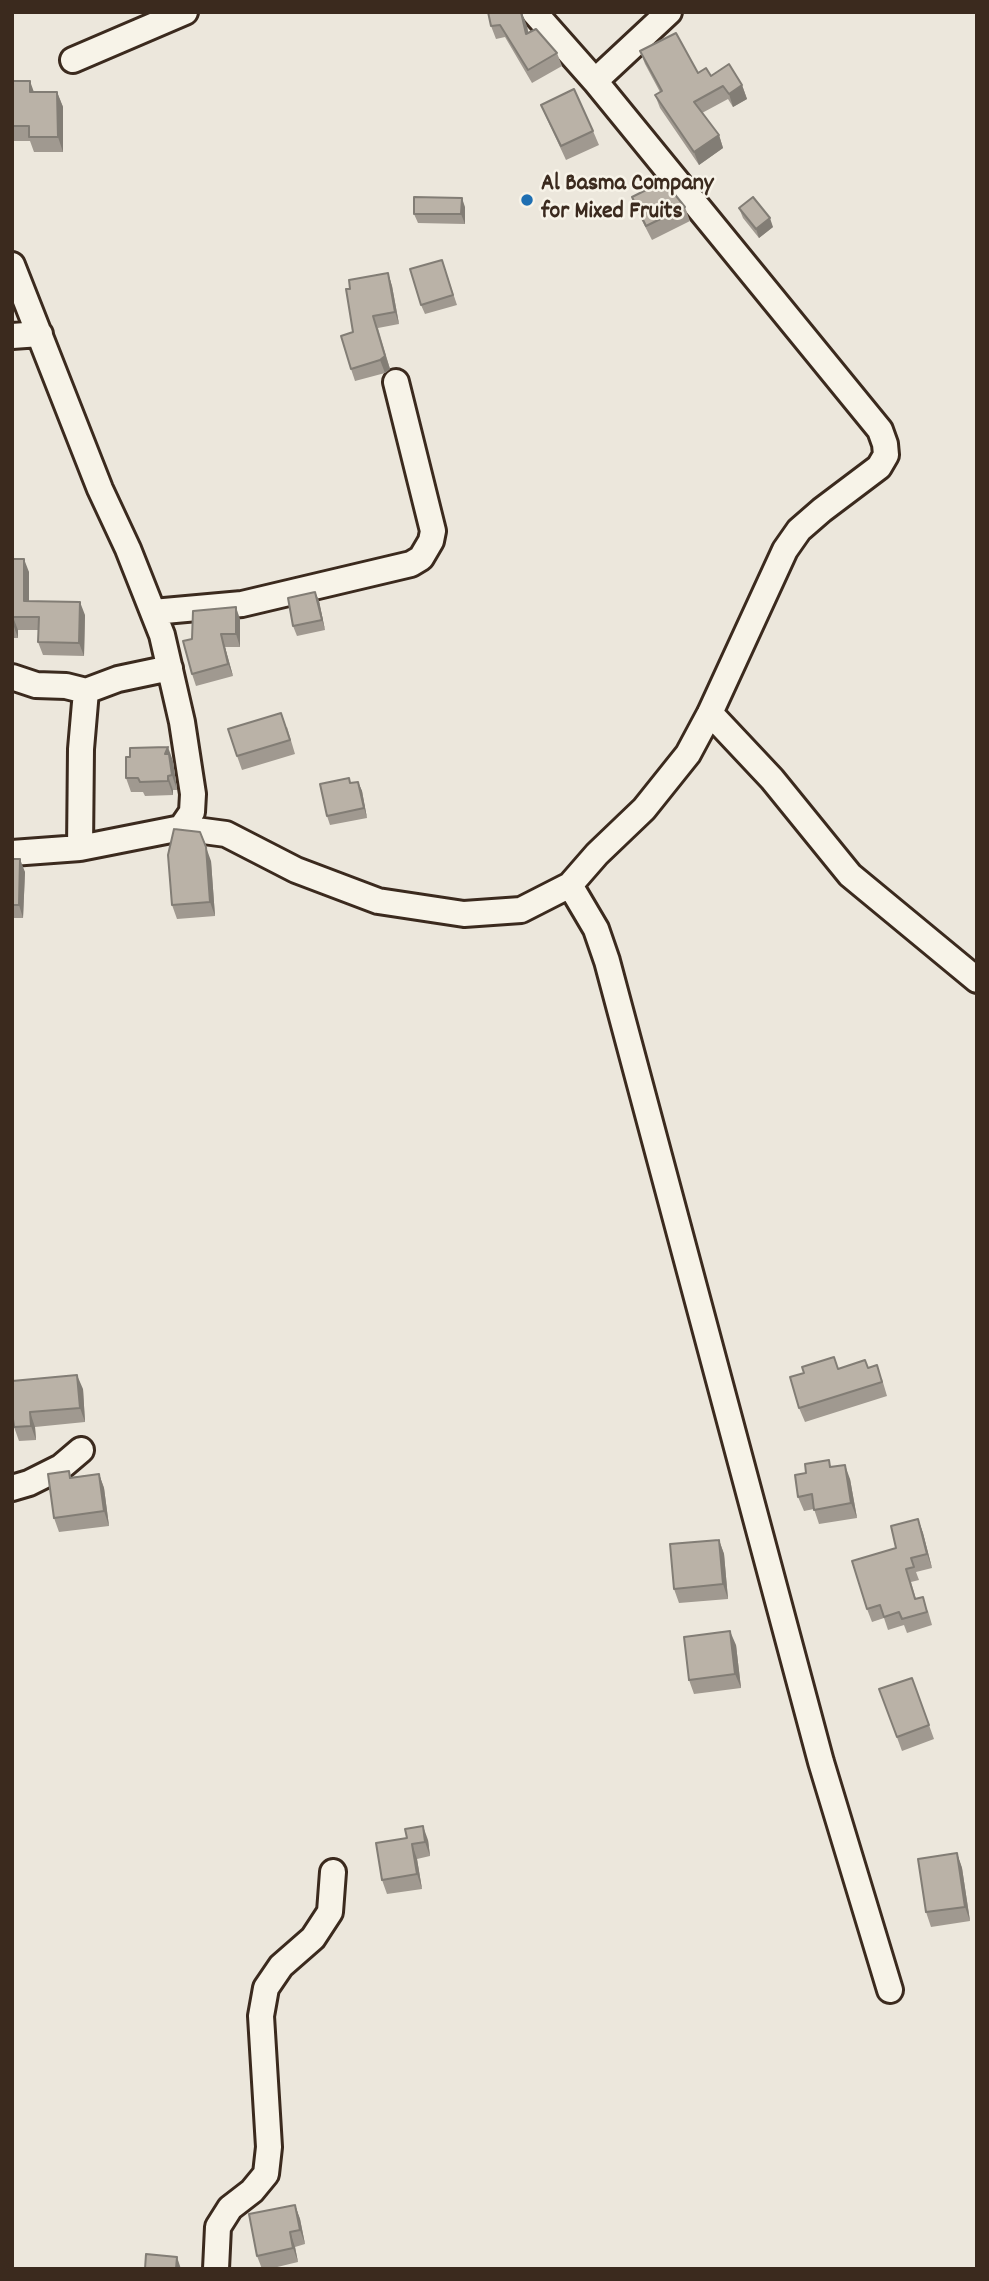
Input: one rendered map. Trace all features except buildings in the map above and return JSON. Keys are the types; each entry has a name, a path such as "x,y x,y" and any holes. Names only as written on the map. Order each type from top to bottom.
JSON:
{"street":[{"path":"73,60 185,12"},
{"path":"12,853 80,848 181,828 226,834 296,870 378,901 464,914 521,910 570,885 597,854 644,809 688,754 710,713 785,550 799,530 879,467 886,455 880,430 594,81 534,12"},
{"path":"594,81 669,12"},
{"path":"12,265 100,489 128,549 162,635 183,722 193,794 192,812 181,828"},
{"path":"12,336 40,334"},
{"path":"153,612 242,604 411,564 421,558 431,541 433,531 396,382"},
{"path":"12,677 36,685 66,686 86,691 118,679 170,668"},
{"path":"80,848 81,748 86,691"},
{"path":"710,713 772,779 850,875 977,980"},
{"path":"570,885 596,929 607,961 821,1762 890,1990"},
{"path":"12,1488 29,1483 61,1467 81,1450"},
{"path":"216,2269 218,2227 230,2208 252,2191 266,2174 269,2147 261,2016 266,1987 281,1966 313,1938 330,1912 333,1872"}],"place":[{"name":"Al Basma Company for Mixed Fruits","path":"527,200"}]}
